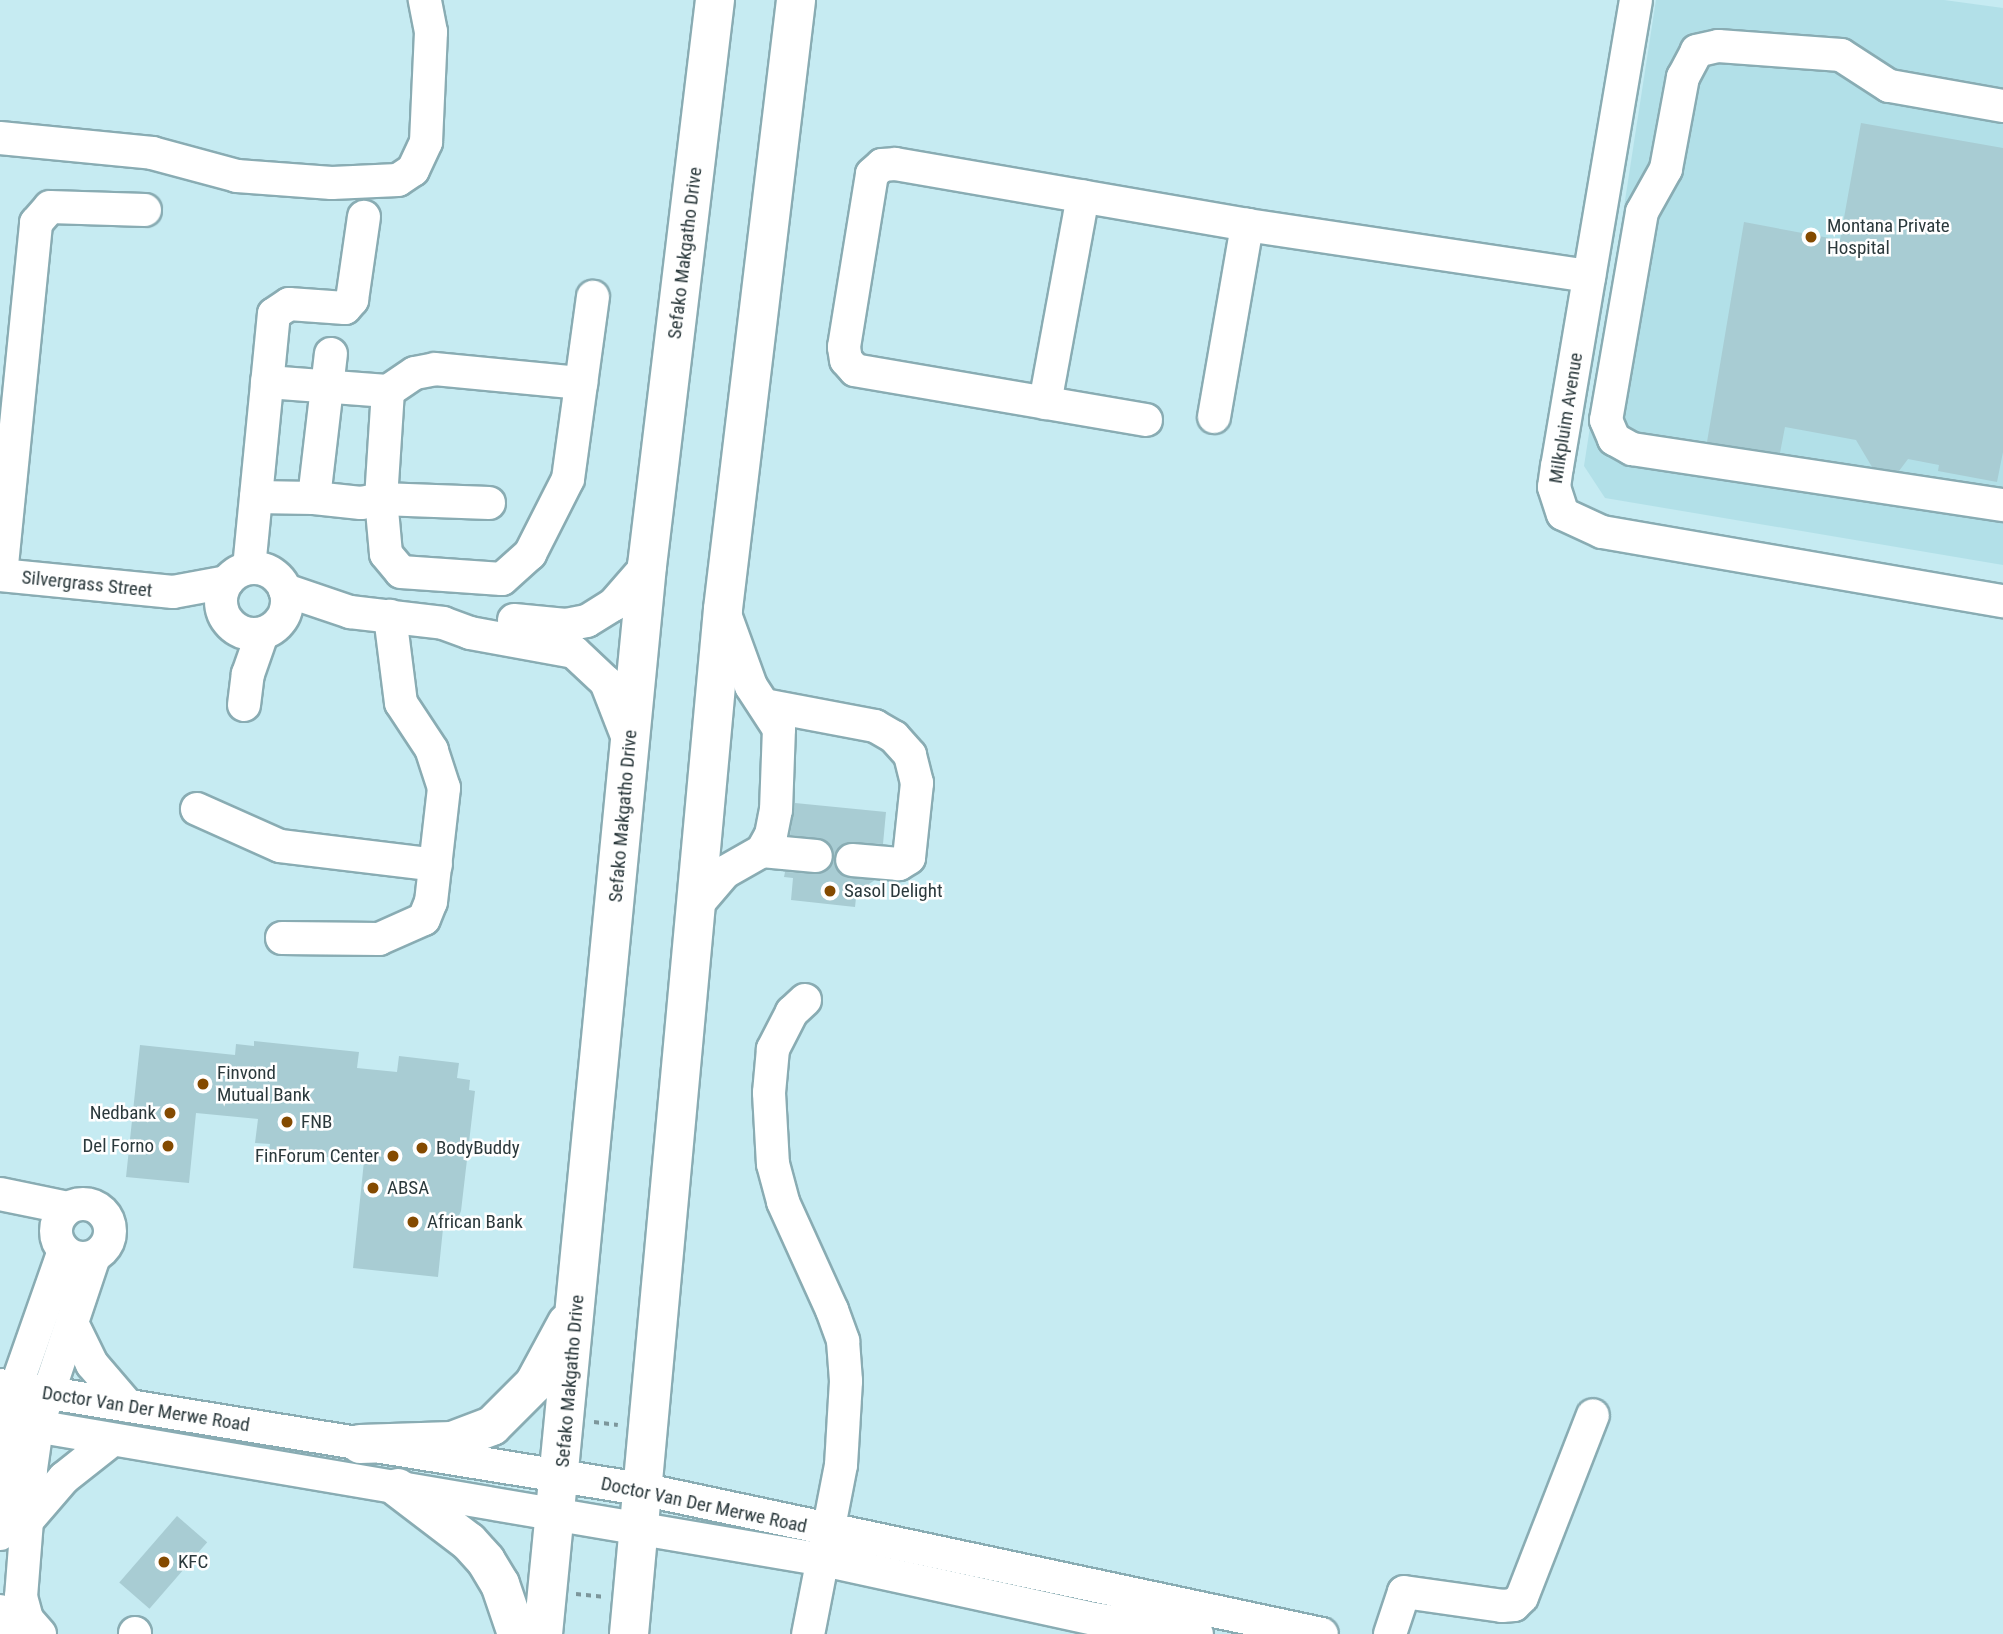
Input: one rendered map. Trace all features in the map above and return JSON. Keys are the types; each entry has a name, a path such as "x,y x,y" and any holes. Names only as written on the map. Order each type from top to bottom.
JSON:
{"main road":[{"name":"Sefako Makgatho Drive","path":"543,1634 567,1418 647,566 714,1"},
{"path":"631,1618 646,1490 723,609 796,8"},
{"path":"360,1444 452,1441 492,1426 521,1400 547,1366 579,1294"},
{"path":"398,1488 480,1553 500,1584 517,1634"}],"street":[{"path":"0,138 164,155 237,176 332,183 398,180 413,170 426,142 431,32 425,0"},
{"name":"Milkpluim Avenue","path":"1636,0 1554,487 1557,503 1573,522 1602,532 2003,601"},
{"path":"2003,106 1889,86 1841,55 1718,46 1697,51 1683,77 1670,159 1642,212 1606,421 1614,439 1632,449 2003,505"},
{"path":"1146,421 855,370 846,360 844,347 872,174 882,165 1083,195 1247,225 1589,276"},
{"path":"1045,403 1083,195"},
{"path":"0,575 36,223 50,207 145,210"},
{"path":"259,618 220,598 238,575 256,497 274,314 280,307 345,308 352,300 364,218"},
{"path":"1214,417 1247,225"},
{"path":"388,391 381,499 386,554 392,566 401,572 502,579 530,554 568,479 593,297"},
{"path":"314,498 331,354"},
{"path":"267,382 388,391 415,373 435,369 581,383"},
{"path":"256,497 314,498 361,503 381,499 489,503"},
{"name":"Silvergrass Street","path":"443,623 471,618 566,625 587,621 612,605 647,566"},
{"path":"238,575 267,570 244,705"},
{"name":"Silvergrass Street","path":"0,575 173,592 259,618 350,612 443,623 581,656 606,682 629,741"},
{"name":"Silvergrass Street","path":"173,592 238,575"},
{"path":"695,908 725,872 762,850 775,819 781,747 776,722 740,664 723,609"},
{"path":"282,938 379,939 402,932 424,919 431,902 444,788 441,768 401,704 390,616"},
{"path":"764,705 875,726 894,737 909,755 917,783 909,859 899,864 852,860"},
{"path":"197,809 280,846 436,865"},
{"path":"762,850 816,856"},
{"path":"805,1000 792,1012 774,1049 769,1132 783,1202 843,1341 846,1381 827,1546 808,1634"},
{"path":"5,1195 26,1215 71,1236"},
{"path":"40,1634 27,1619 21,1597 13,1528 2,1480 16,1423 47,1393 72,1323 71,1236"},
{"path":"13,1528 16,1423 8,1386 71,1236"},
{"path":"72,1323 92,1364 128,1406"},
{"name":"Doctor Van Der Merwe Road","path":"8,1386 646,1490 1092,1627 1197,1634"},
{"path":"1390,1634 1404,1592 1502,1606 1514,1605 1522,1597 1593,1415"},
{"name":"Doctor Van Der Merwe Road","path":"16,1423 641,1530 827,1546 1135,1591 1322,1634"},
{"path":"13,1528 64,1478 112,1440"},
{"path":"1092,1627 1135,1591"},
{"path":"0,1611 14,1634"}],"path":[{"path":"567,1418 651,1429"},
{"path":"548,1590 631,1618"}],"shaded area":[{"name":"Montana Private Hospital","path":"1656,0 1944,0 2003,8 2003,565 1605,498 1584,466"}],"building":[{"path":"1861,123 2003,148 2003,452 1997,482 1938,471 1939,465 1908,459 1899,471 1872,467 1856,440 1785,427 1780,453 1707,442 1744,222 1840,240"},
{"path":"795,803 886,812 883,844 845,843 834,857 826,841 790,835"},
{"name":"Sasol Delight","path":"834,859 842,875 875,880 869,884 868,899 856,898 855,907 791,900 793,878 784,877 785,872 823,873"},
{"name":"FinForum Center","path":"254,1041 359,1052 357,1068 397,1072 399,1056 459,1063 457,1078 470,1080 469,1090 475,1091 461,1211 457,1220 444,1219 438,1277 353,1268 364,1161 269,1151 270,1144 255,1143 258,1119 196,1113 189,1183 126,1177 140,1045 235,1055 236,1044 254,1046"},
{"name":"KFC","path":"177,1516 207,1542 149,1609 119,1582"}],"place":[{"name":"Montana Private Hospital","path":"1811,237"},
{"name":"Sasol Delight","path":"830,891"},
{"name":"Finvond Mutual Bank","path":"203,1084"},
{"name":"Nedbank","path":"170,1113"},
{"name":"FNB","path":"287,1122"},
{"name":"Del Forno","path":"168,1146"},
{"name":"BodyBuddy","path":"422,1148"},
{"name":"FinForum Center","path":"393,1156"},
{"name":"ABSA","path":"373,1188"},
{"name":"African Bank","path":"413,1222"},
{"name":"KFC","path":"164,1562"}]}
